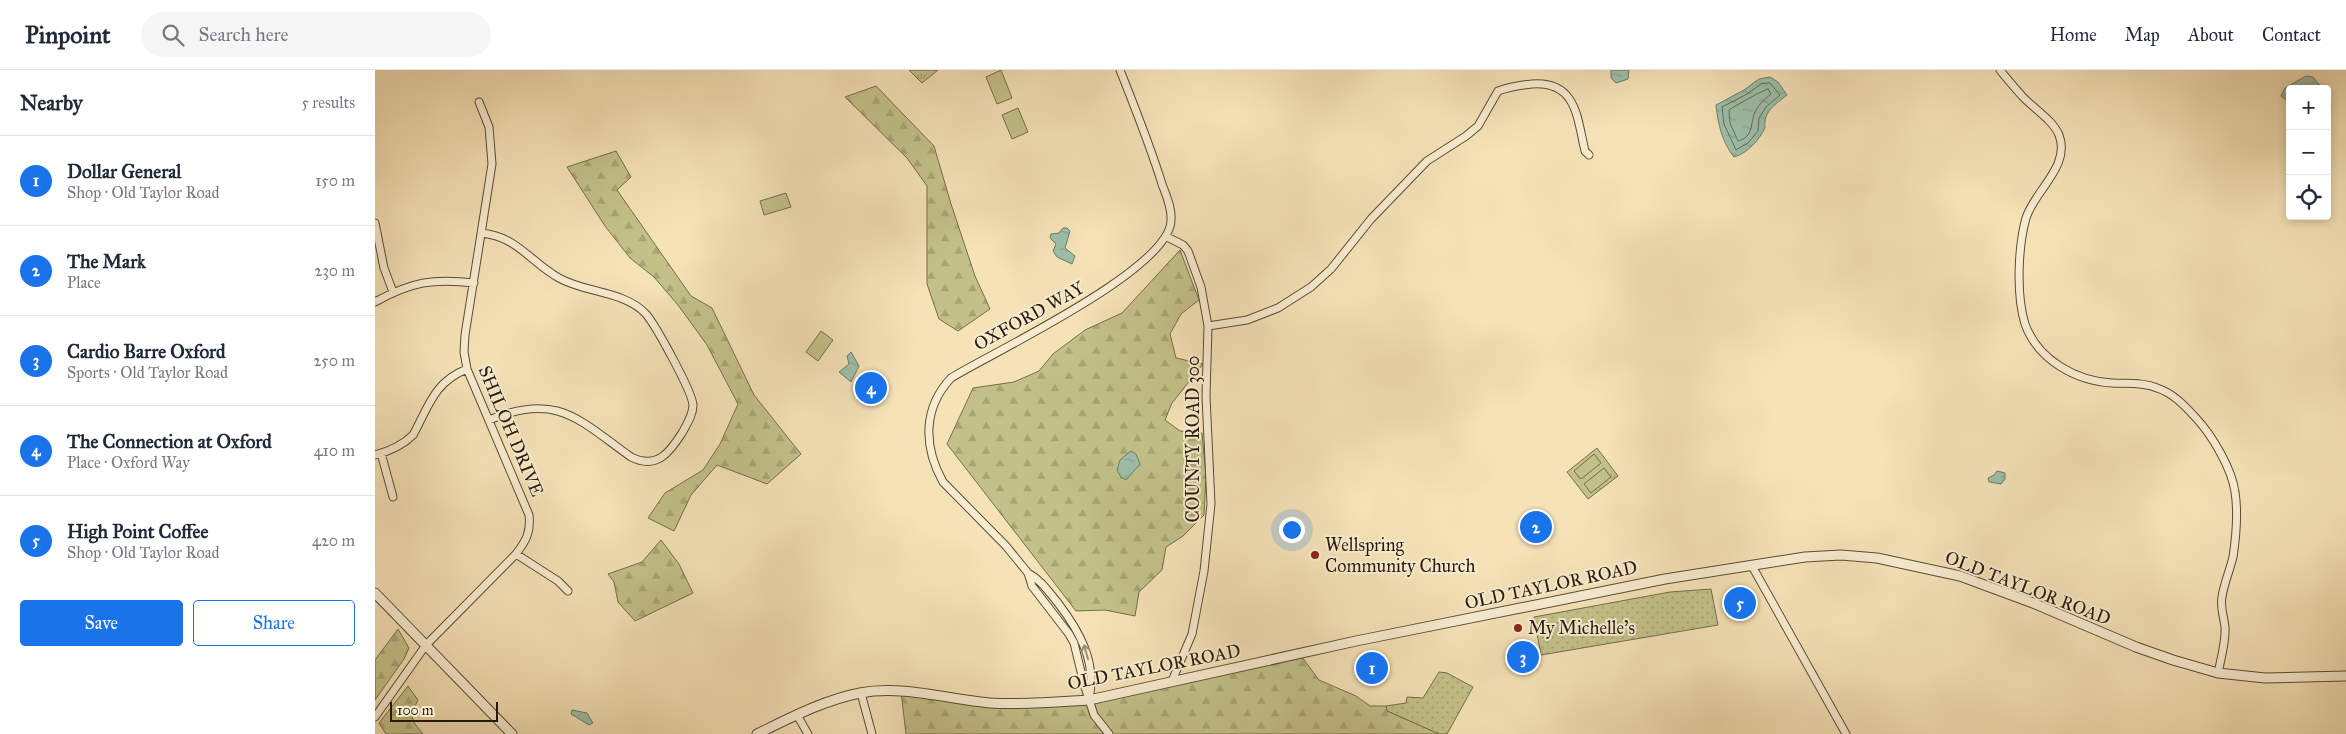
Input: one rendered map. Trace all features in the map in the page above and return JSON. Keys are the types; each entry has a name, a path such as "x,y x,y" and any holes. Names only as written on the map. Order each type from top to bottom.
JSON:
{"street":[{"path":"1120,70 1157,167 1170,208 1171,220 1167,237"},
{"path":"2000,70 2021,95 2052,125 2059,134 2061,144 2059,162 2027,216 2021,245 2021,297 2025,324 2032,338 2041,351 2056,365 2087,380 2141,384 2168,392 2204,427 2229,473 2235,490 2236,508 2233,557 2221,600 2225,628 2218,673"},
{"path":"1208,326 1247,320 1284,306 1311,287 1331,269 1371,219 1427,161 1467,136 1478,126 1498,91 1524,85 1539,84 1552,85 1563,90 1575,108 1585,151 1589,155"},
{"name":"SHILOH DRIVE","path":"375,718 426,645 515,554 526,540 529,531 529,515 467,369 464,352 465,335 492,164 489,127 479,102"},
{"path":"375,223 385,268 393,292"},
{"path":"482,233 502,237 512,242 558,278 627,302 640,310 653,325 689,391 693,404 692,415 670,452 658,459 649,461 640,461 575,416 555,409 532,407 510,411 489,420"},
{"name":"COUNTY ROAD 300","path":"1167,237 1183,245 1188,251 1201,287 1208,326 1206,396 1211,504 1204,571 1192,634 1172,681"},
{"name":"OXFORD WAY","path":"1109,734 1094,715 1074,644 1032,586 1028,573 1006,546 943,482 936,469 928,443 931,409 941,388 951,378 1074,311 1147,259 1167,237"},
{"path":"375,302 393,292 422,282 439,280 474,283"},
{"path":"393,497 378,454 406,442 413,435 443,382 467,369"},
{"path":"515,554 558,581 568,591"},
{"name":"OLD TAYLOR ROAD","path":"762,733 825,703 861,693 911,693 991,703 1045,703 1089,700 1356,641 1665,578 1805,557 1841,555 1877,558 1912,564 1960,576 2033,603 2136,647 2218,673 2265,678 2346,676"},
{"path":"1752,566 1846,734"},
{"path":"375,594 512,734"},
{"path":"861,693 872,734"},
{"path":"797,715 807,734"}],"green space":[{"path":"909,70 938,70 922,83"},
{"path":"1001,70 1012,98 997,104 986,77"},
{"path":"876,86 934,146 975,276 990,309 958,331 939,319 927,284 927,186 907,158 845,97"},
{"path":"1018,108 1028,132 1012,139 1002,115"},
{"path":"616,151 631,177 617,190 691,296 712,308 754,395 801,454 767,484 717,465 691,495 674,531 648,518 665,493 703,470 720,444 738,404 707,345 678,305 654,277 630,258 605,226 567,167"},
{"path":"786,193 791,207 764,215 760,201"},
{"path":"1180,250 1199,300 1181,314 1170,334 1176,358 1203,364 1172,403 1165,420 1180,431 1202,433 1206,476 1204,515 1183,536 1166,547 1162,570 1139,592 1135,616 1105,610 1076,611 947,444 973,388 1014,382 1039,371 1053,354 1085,330 1122,313"},
{"path":"821,331 833,340 818,361 806,352"},
{"path":"1597,448 1618,476 1588,499 1567,472"},
{"path":"1594,454 1601,463 1581,479 1574,471"},
{"path":"1604,468 1611,477 1591,493 1584,484"},
{"path":"661,540 679,564 693,593 635,621 618,602 614,582 608,574 642,562"},
{"path":"1711,589 1718,625 1541,655 1534,617 1670,592"},
{"path":"398,629 409,648 404,659 375,700 375,660"},
{"path":"1299,653 1319,680 1356,696 1370,706 1386,706 1387,711 1439,734 906,734 901,692 988,702 1089,700"},
{"path":"1439,672 1447,673 1473,687 1447,734 1439,734 1387,711 1386,706 1406,703 1407,697 1423,698"},
{"path":"408,686 418,700 411,714 415,724 423,734 386,734 379,723"}],"water":[{"path":"1611,70 1629,70 1628,79 1616,83 1611,78"},
{"path":"2306,76 2313,77 2320,85 2290,85"},
{"path":"1770,77 1778,82 1787,95 1768,112 1765,128 1760,137 1748,149 1734,157 1726,145 1721,132 1716,105 1744,90 1759,79"},
{"path":"2286,87 2286,100 2281,96"},
{"path":"1063,228 1067,228 1070,231 1065,248 1075,256 1072,264 1057,257 1053,251 1056,244 1050,238 1051,234 1059,233"},
{"path":"851,352 859,366 851,382 839,372 849,364 847,356"},
{"path":"1131,451 1136,454 1140,464 1126,480 1121,477 1117,470 1120,460"},
{"path":"1997,471 2005,473 2005,479 2001,484 1989,482 1988,478"},
{"path":"572,710 587,713 593,723 589,725 571,714"}],"place":[{"name":"The Connection at Oxford","path":"871,388"},
{"name":"The Mark","path":"1536,527"},
{"name":"Wellspring Community Church","path":"1315,555"},
{"name":"High Point Coffee","path":"1740,603"},
{"name":"My Michelle's","path":"1518,628"},
{"name":"Cardio Barre Oxford","path":"1523,657"},
{"name":"Dollar General","path":"1372,668"}]}
